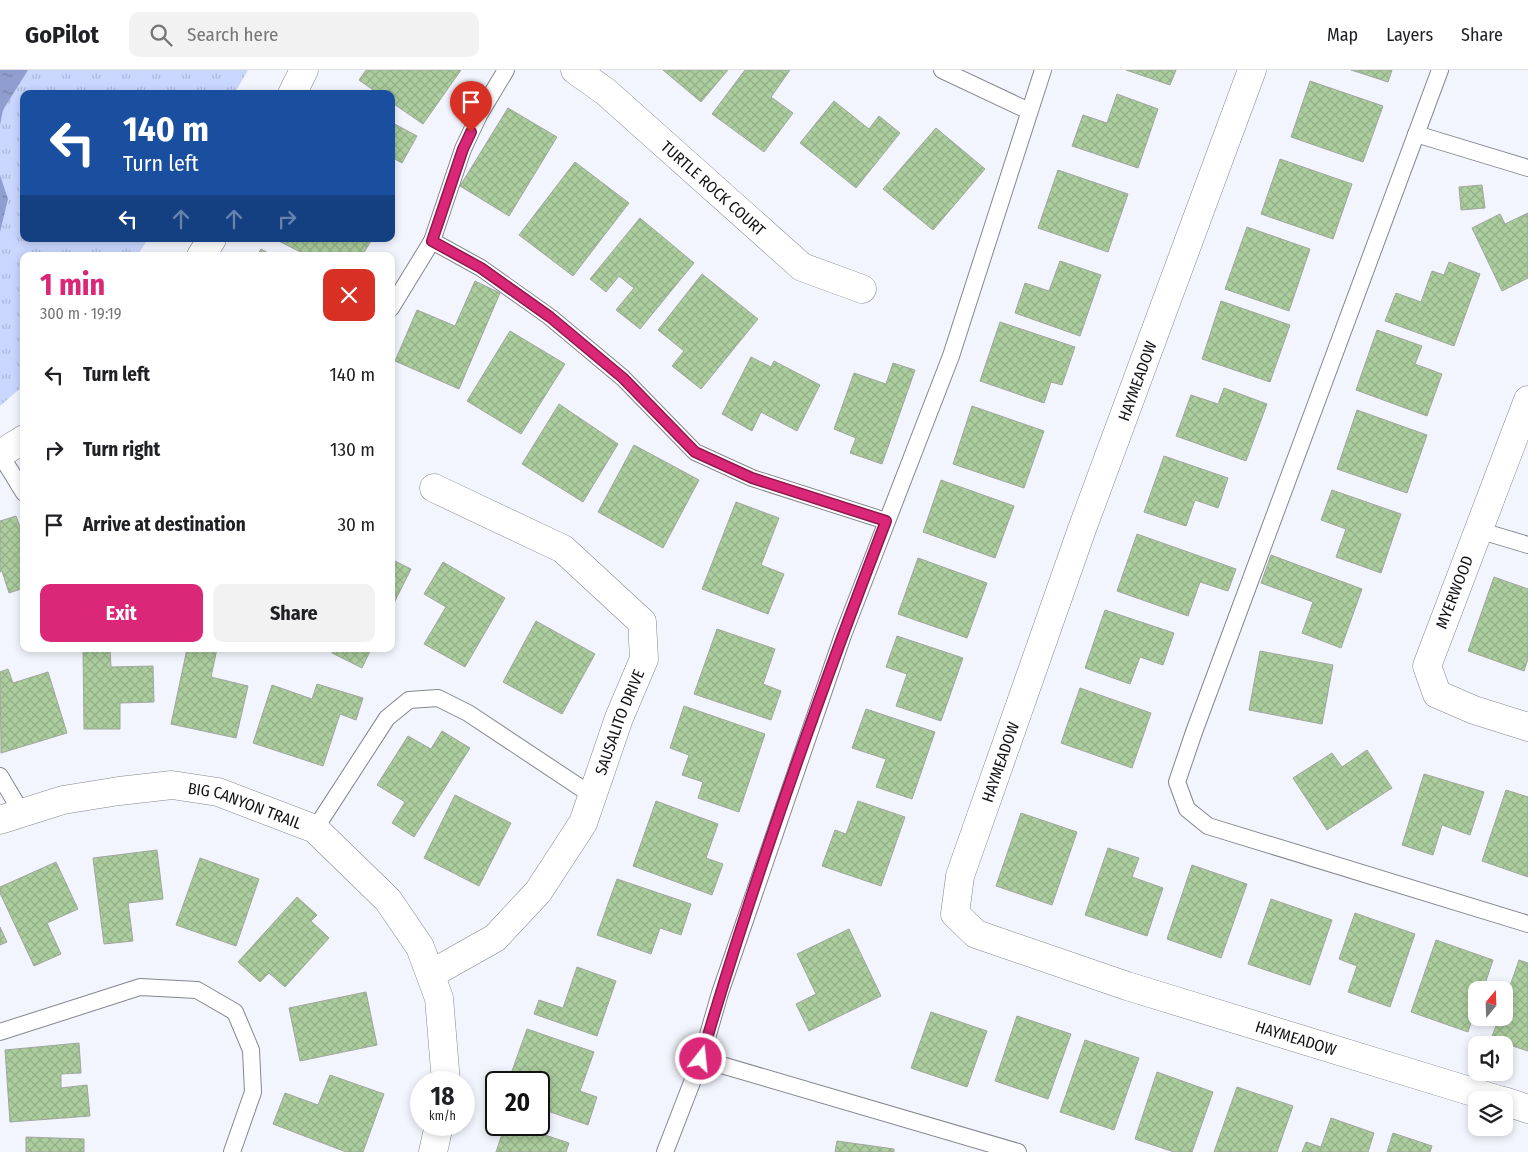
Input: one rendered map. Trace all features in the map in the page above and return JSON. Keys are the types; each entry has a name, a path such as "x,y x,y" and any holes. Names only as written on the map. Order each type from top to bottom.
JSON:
{"street":[{"path":"294,90 304,70"},
{"name":"TURTLE ROCK COURT","path":"575,70 606,92 802,267 862,289"},
{"name":"HAYMEADOW","path":"1252,70 1082,529 960,876 954,914 976,934 1127,986 1470,1091"},
{"name":"MYERWOOD","path":"1528,400 1427,666 1437,694 1474,710 1528,727"},
{"path":"0,454 20,442"},
{"name":"SAUSALITO DRIVE","path":"430,974 495,938 538,892 583,823 619,718 644,659 642,622 563,549 434,488"},
{"name":"BIG CANYON TRAIL","path":"11,816 63,800 172,785 218,792 315,829 388,900 420,947 439,998 445,1071"},
{"path":"1513,1105 1528,1109"},
{"path":"433,1152 437,1136"}],"lane":[{"path":"395,301 432,241 463,149 506,70"},
{"path":"942,70 1029,111"},
{"path":"665,1152 701,1059 720,993 843,635 951,356 1043,70"},
{"path":"1440,70 1177,782 1187,809 1208,826 1528,924"},
{"path":"1416,134 1528,168"},
{"path":"432,241 481,268 550,317 623,378 695,452 752,478 886,521"},
{"path":"0,454 20,486"},
{"path":"1478,530 1528,545"},
{"path":"315,829 387,718 409,700 438,698 460,709 593,796"},
{"path":"0,776 11,816"},
{"path":"0,1032 140,986 197,990 235,1012 251,1050 253,1092 232,1152"},
{"path":"701,1059 1018,1152"}],"green space":[{"path":"0,70 248,70 236,90 20,90 20,242 146,242 140,252 20,252 20,388 0,406"}],"water":[{"path":"0,70 28,70 3,110 0,125"},
{"path":"0,175 8,199 0,232"}],"building":[{"path":"366,70 461,70 423,124 395,105 395,90 373,90 359,80"},
{"path":"663,70 728,70 701,102"},
{"path":"745,70 790,70 771,97 793,113 764,152 712,114"},
{"path":"1126,70 1176,70 1170,85"},
{"path":"1351,70 1392,70 1388,82"},
{"path":"1310,81 1383,106 1363,162 1291,137"},
{"path":"1117,94 1158,109 1138,168 1072,146 1083,115 1107,123"},
{"path":"834,101 869,129 879,116 900,133 856,188 800,143"},
{"path":"508,108 557,137 509,216 460,186"},
{"path":"395,124 417,136 402,163 395,159"},
{"path":"936,128 985,169 933,230 883,189"},
{"path":"1280,159 1352,184 1333,239 1261,214"},
{"path":"575,162 629,203 573,276 519,235"},
{"path":"1058,170 1128,194 1108,252 1038,228"},
{"path":"1482,185 1485,208 1461,210 1459,187"},
{"path":"1528,213 1528,278 1502,291 1472,228 1500,214 1505,224"},
{"path":"640,218 694,263 640,329 616,310 634,288 619,276 606,292 590,279"},
{"path":"1247,227 1310,249 1289,311 1225,289"},
{"path":"281,242 370,242 364,252 300,252"},
{"path":"1060,261 1101,275 1080,336 1015,313 1025,283 1049,291"},
{"path":"1449,262 1480,274 1454,346 1385,321 1396,293 1421,302 1432,271 1444,275"},
{"path":"702,274 758,319 701,389 672,366 684,351 658,330"},
{"path":"475,281 500,293 459,389 395,361 417,310 455,326"},
{"path":"1221,301 1290,325 1270,382 1202,359"},
{"path":"1000,322 1075,347 1062,385 1051,382 1044,403 980,381"},
{"path":"1377,330 1422,346 1415,364 1442,374 1427,416 1356,390"},
{"path":"510,331 565,364 521,434 467,401"},
{"path":"751,357 771,367 774,361 820,385 797,431 761,412 752,431 722,414"},
{"path":"893,363 915,370 882,464 850,453 856,438 834,429 854,373 886,384"},
{"path":"1224,388 1267,404 1246,461 1176,436 1191,395 1218,404"},
{"path":"559,404 618,444 583,502 522,464"},
{"path":"972,406 1044,431 1024,488 953,464"},
{"path":"1357,410 1427,435 1407,493 1337,469"},
{"path":"634,445 699,480 663,548 598,512"},
{"path":"1164,456 1228,478 1218,508 1195,500 1186,526 1144,512"},
{"path":"941,480 1014,506 995,558 923,532"},
{"path":"1332,490 1401,514 1381,573 1336,557 1346,529 1321,520"},
{"path":"736,502 779,518 761,565 784,574 768,614 702,589"},
{"path":"16,516 20,527 20,589 9,593 2,571 0,572 0,521"},
{"path":"1137,534 1236,569 1228,591 1200,582 1188,616 1117,591"},
{"path":"1271,555 1362,589 1341,648 1302,633 1313,602 1261,583"},
{"path":"918,558 987,583 967,638 898,614"},
{"path":"395,561 411,569 395,601"},
{"path":"443,562 505,598 465,667 424,644 446,607 424,594"},
{"path":"1494,577 1528,589 1528,659 1524,671 1468,651"},
{"path":"1105,610 1174,633 1163,665 1140,657 1130,684 1085,668"},
{"path":"536,621 595,654 562,714 503,682"},
{"path":"717,629 775,649 763,684 781,691 771,720 694,694"},
{"path":"897,636 963,658 941,721 896,706 907,674 886,667"},
{"path":"1260,651 1333,665 1322,724 1249,710"},
{"path":"83,652 110,652 111,667 153,666 154,702 120,703 120,729 84,729"},
{"path":"186,652 216,652 211,677 248,686 236,738 171,724"},
{"path":"332,652 370,652 362,668"},
{"path":"8,669 13,683 48,672 67,733 1,753 0,672"},
{"path":"317,684 363,698 356,720 340,714 323,766 253,743 272,685 312,699"},
{"path":"1080,688 1151,713 1132,768 1061,743"},
{"path":"684,706 765,734 739,812 698,798 703,782 682,775 689,755 670,748"},
{"path":"866,709 935,732 912,799 876,787 886,759 852,748"},
{"path":"442,731 470,748 414,837 392,823 405,802 377,785 408,736 431,749"},
{"path":"1367,750 1392,788 1327,830 1293,778 1332,753 1342,767"},
{"path":"1424,774 1484,792 1470,835 1442,825 1433,855 1402,845"},
{"path":"1506,790 1528,797 1528,877 1482,861"},
{"path":"455,795 511,823 479,886 424,858"},
{"path":"656,801 718,824 706,858 723,864 712,895 633,866"},
{"path":"858,801 905,817 881,886 822,866 835,830 846,834"},
{"path":"1021,813 1077,832 1052,905 996,886"},
{"path":"1108,848 1139,858 1132,877 1163,888 1147,936 1085,915"},
{"path":"157,850 163,899 128,903 133,941 104,944 93,858"},
{"path":"200,858 259,879 236,946 176,925"},
{"path":"56,862 78,909 47,923 61,954 34,966 0,893 0,887"},
{"path":"1192,865 1247,884 1221,958 1167,939"},
{"path":"617,879 691,904 681,935 660,928 651,954 597,935"},
{"path":"297,897 317,915 311,921 329,938 285,987 269,973 260,982 238,962"},
{"path":"1271,899 1332,920 1310,985 1248,964"},
{"path":"1355,913 1415,934 1390,1007 1348,992 1357,966 1339,959"},
{"path":"0,927 7,942 0,945"},
{"path":"849,929 881,996 809,1031 796,1004 816,994 797,954"},
{"path":"1436,940 1493,960 1486,981 1468,981 1468,1026 1470,1026 1468,1032 1411,1012"},
{"path":"1519,960 1528,963 1528,1051 1513,1046 1513,1036 1492,1036 1496,1026 1513,1026 1512,981"},
{"path":"577,967 616,981 597,1036 534,1014 539,1000 563,1008"},
{"path":"366,992 377,1045 300,1061 289,1008"},
{"path":"931,1012 987,1031 967,1087 911,1068"},
{"path":"1017,1016 1071,1034 1048,1099 995,1081"},
{"path":"527,1029 594,1052 580,1091 597,1097 588,1125 550,1112 550,1071 512,1071"},
{"path":"1085,1040 1139,1058 1114,1130 1060,1112"},
{"path":"79,1043 81,1073 61,1074 61,1088 87,1085 90,1116 10,1122 5,1050"},
{"path":"1157,1072 1213,1092 1192,1152 1174,1152 1135,1139"},
{"path":"330,1075 384,1094 363,1152 346,1152 273,1124 285,1093 318,1105"},
{"path":"1237,1087 1293,1106 1277,1152 1214,1152"},
{"path":"1331,1118 1374,1133 1368,1152 1302,1152 1306,1142 1321,1147"},
{"path":"1393,1133 1432,1146 1430,1152 1387,1152"},
{"path":"501,1136 548,1136 569,1143 566,1152 496,1152"},
{"path":"26,1137 84,1139 84,1152 26,1152"},
{"path":"837,1141 894,1149 894,1152 835,1152"}],"route":[{"path":"471,132 463,149 432,241 481,268 550,317 623,378 695,452 752,478 886,521 843,635 779,817 720,993 701,1059"}]}
